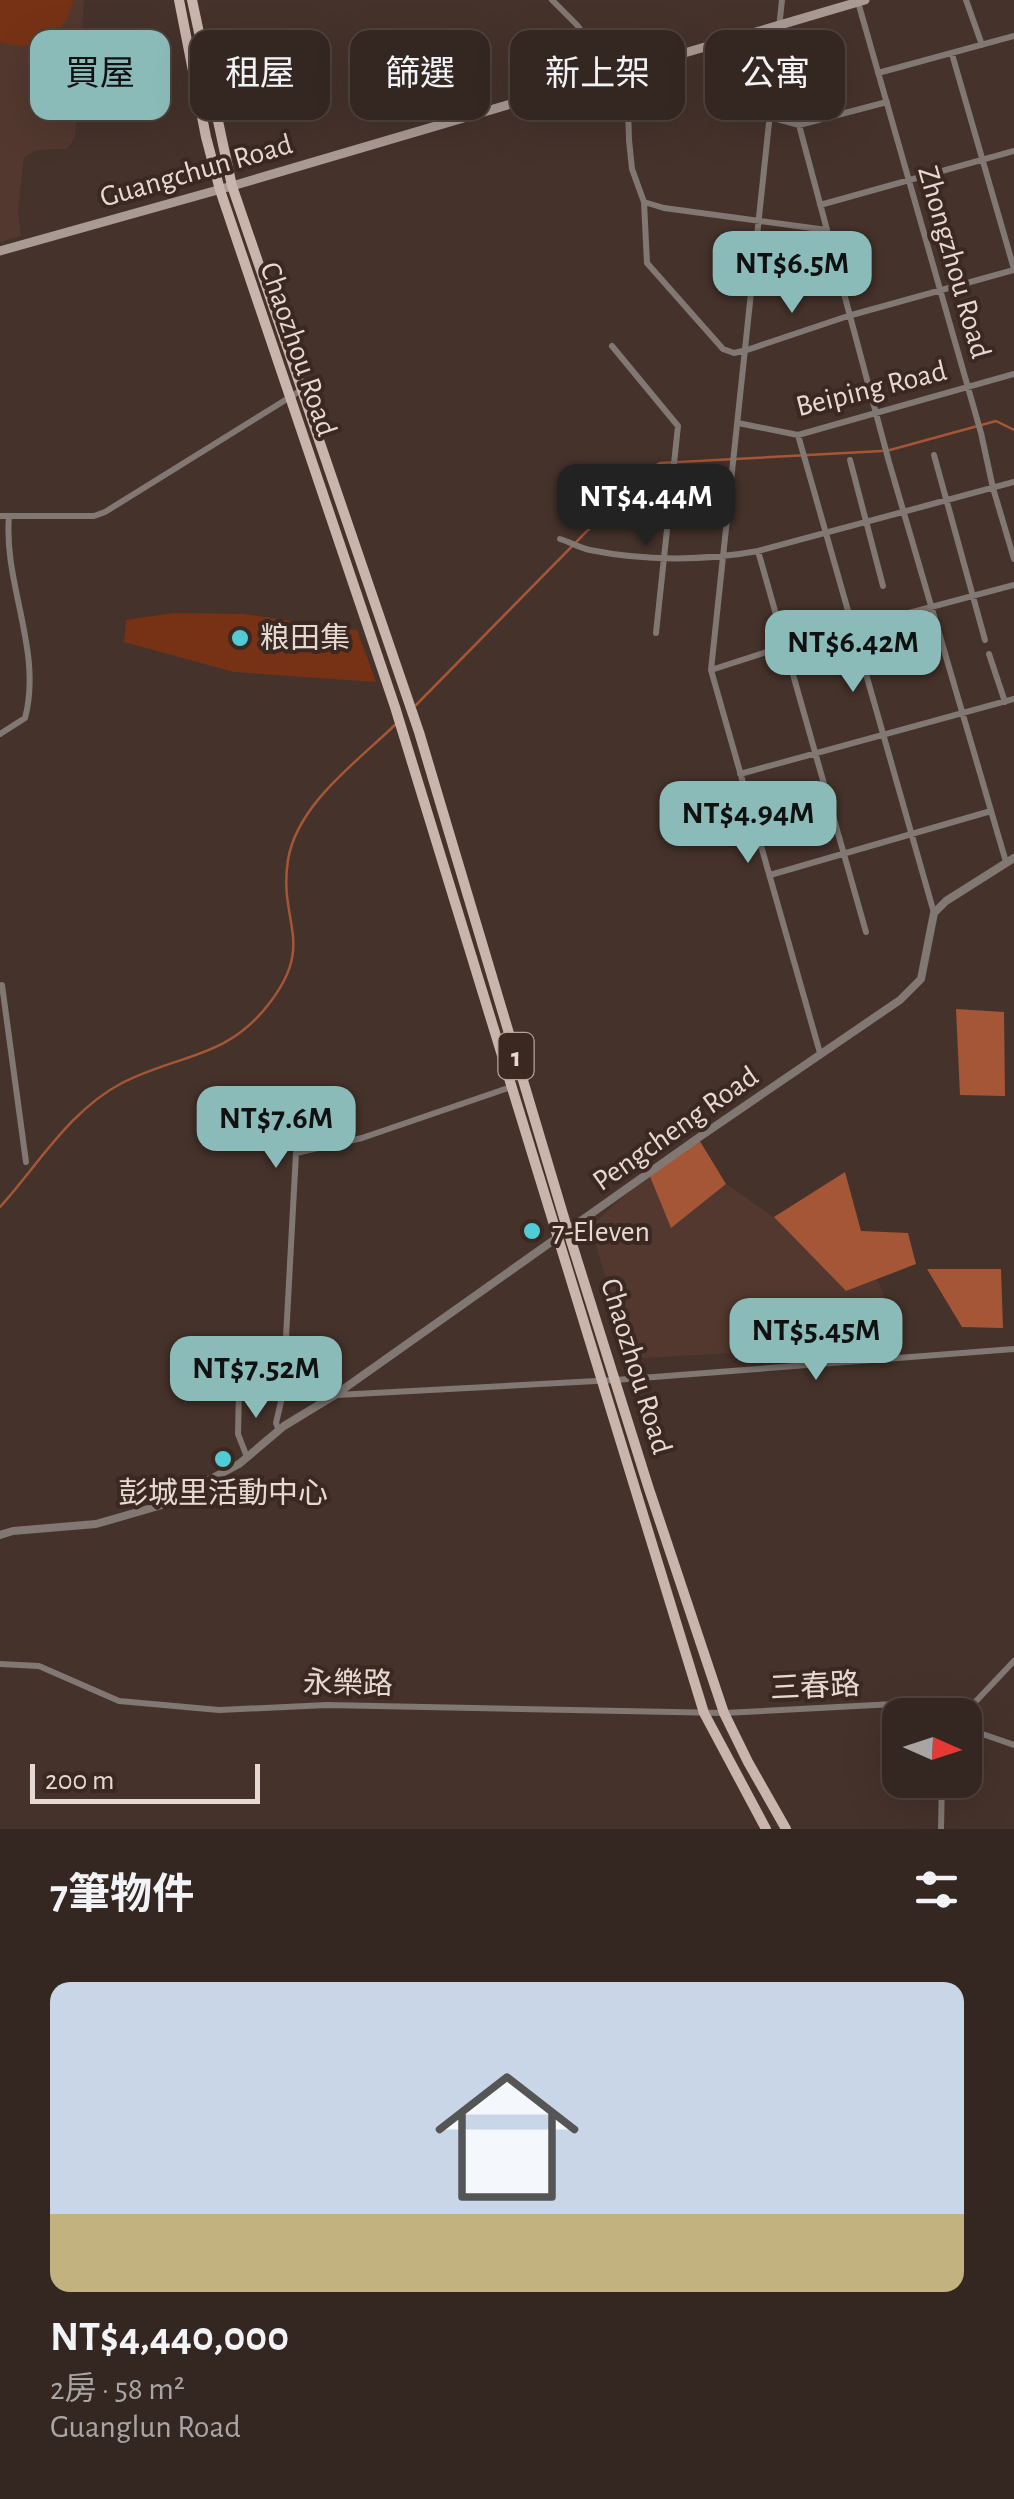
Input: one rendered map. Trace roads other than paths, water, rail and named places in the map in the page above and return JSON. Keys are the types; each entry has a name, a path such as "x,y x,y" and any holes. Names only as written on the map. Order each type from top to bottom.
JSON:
{"main road":[{"name":"Chaozhou Road","path":"178,0 220,190 395,707 511,1088 563,1234"},
{"name":"Chaozhou Road","path":"192,0 232,186 419,732 704,1712 766,1829"},
{"name":"Guangchun Road","path":"685,53 860,1"},
{"name":"Guangchun Road","path":"0,251 510,104"},
{"name":"Chaozhou Road","path":"609,1380 724,1713 786,1829"}],"street":[{"path":"552,0 580,30"},
{"path":"780,30 782,0"},
{"path":"966,0 982,45"},
{"name":"Zhongzhou Road","path":"860,1 993,488"},
{"path":"878,73 1014,36"},
{"path":"630,120 632,168 644,202 647,263 723,349 734,353 1014,269 952,54"},
{"path":"778,120 798,125 887,102"},
{"path":"770,120 710,670 820,1054"},
{"path":"798,125 889,462 991,811 1010,860 934,913 798,435"},
{"path":"820,204 1014,151"},
{"path":"644,202 827,230"},
{"path":"612,346 676,422 656,633"},
{"name":"Beiping Road","path":"738,423 798,435 1014,374"},
{"path":"0,734 25,718 29,702 24,625 7,549 4,516 94,516 105,512 304,389"},
{"path":"934,454 986,640"},
{"path":"850,460 883,586"},
{"path":"560,538 585,549 664,558 721,558 758,552 1014,482"},
{"path":"993,488 1010,532 1014,559"},
{"path":"758,552 866,932"},
{"path":"710,670 1014,585"},
{"path":"740,774 1010,700 989,654"},
{"path":"770,876 991,811"},
{"name":"Pengcheng Road","path":"0,1535 96,1524 162,1505 186,1495 247,1456 900,1000 921,979 934,913"},
{"path":"2,985 26,1162"},
{"path":"278,1431 276,1422 284,1393 296,1152 362,1138 511,1088"},
{"path":"335,1395 609,1380 1014,1349"},
{"path":"239,1390 238,1434 247,1456"},
{"path":"979,1698 1014,1661"},
{"name":"永樂路","path":"0,1664 39,1666 119,1701 219,1710 311,1705 704,1712"},
{"name":"三春路","path":"704,1712 882,1705"},
{"path":"982,1734 1014,1744"},
{"path":"942,1798 942,1829"}],"waterway":[{"path":"890,450 996,421 1014,430"},
{"path":"416,705 647,470 660,463 882,451"},
{"path":"0,1207 56,1139 103,1094 143,1074 218,1046 252,1023 268,1005 283,984 290,965 293,933 286,882 288,860 303,820 331,785 396,724"}],"place":[{"name":"粮田集","path":"240,638"},
{"name":"7-Eleven","path":"532,1231"},
{"name":"彭城里活動中心","path":"223,1459"}]}
